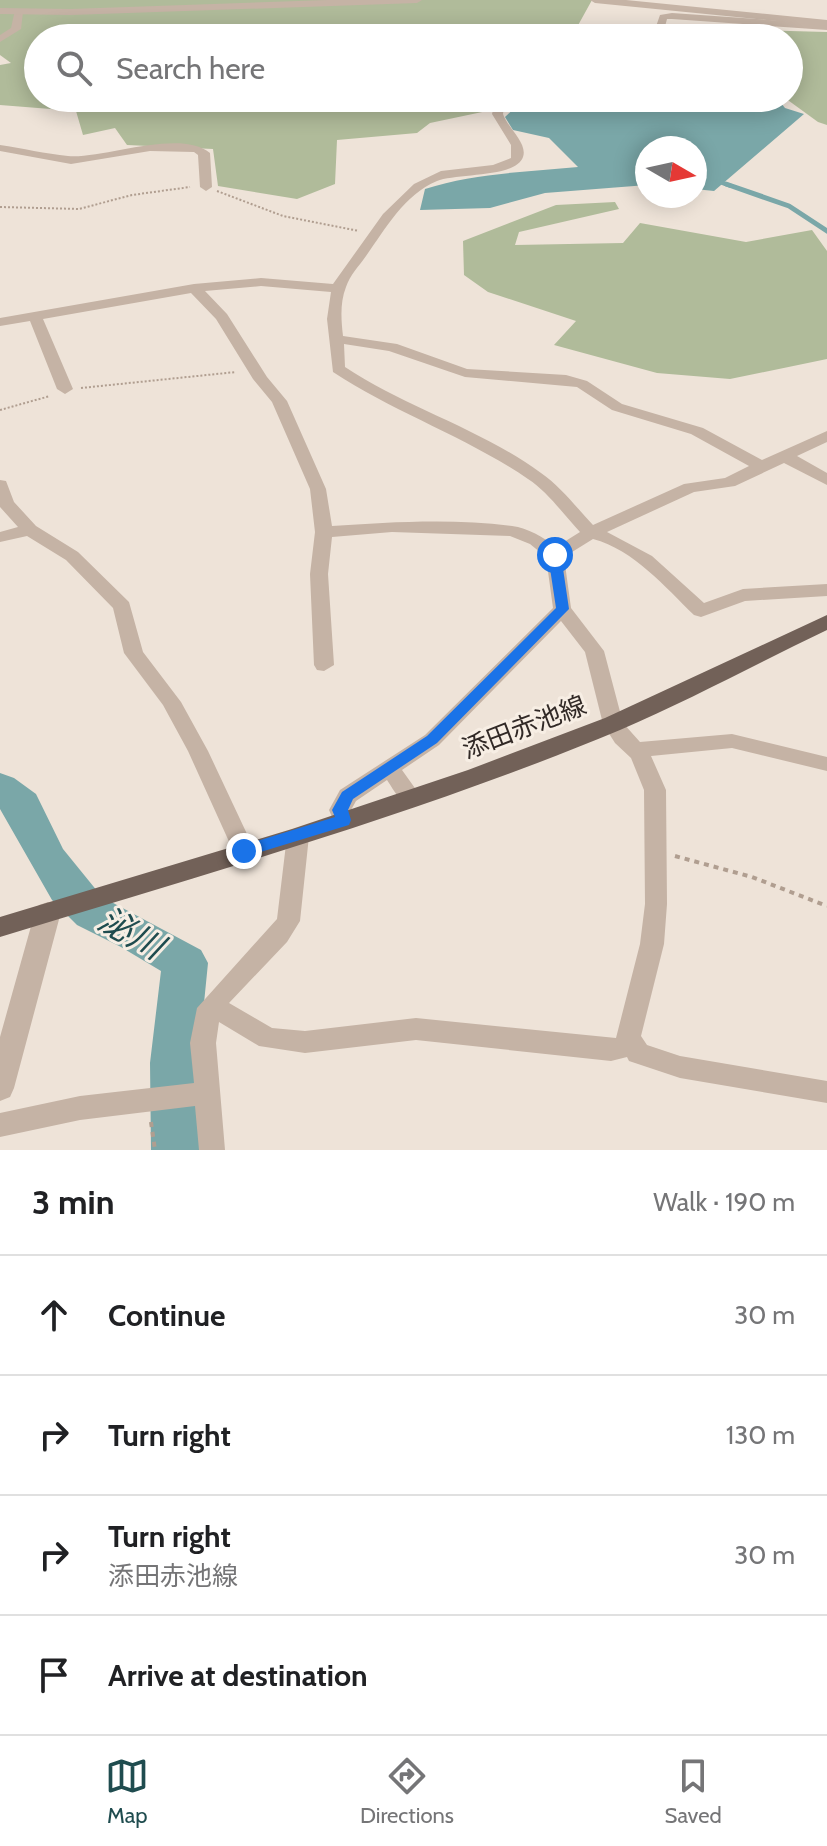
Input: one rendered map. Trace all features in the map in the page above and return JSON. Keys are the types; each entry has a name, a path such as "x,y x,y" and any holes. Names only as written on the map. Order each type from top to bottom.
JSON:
{"main road":[{"name":"添田赤池線","path":"0,927 298,836 613,724 827,622"}],"street":[{"path":"0,11 417,0"},
{"path":"595,0 827,25"},
{"path":"0,39 16,29 18,12"},
{"path":"661,24 663,17 672,16 827,25"},
{"path":"498,112 499,123 518,147 519,155 515,161 428,180 397,205 373,233 338,288 335,311 338,369 376,394 465,435 537,477 591,533 609,538 646,560 701,611 743,595 827,590"},
{"path":"0,148 71,160 150,148 196,149 204,153 206,187"},
{"path":"0,322 194,288 261,282 338,288"},
{"path":"194,288 222,317 261,379 279,401 318,489 324,532 319,574 324,665"},
{"path":"35,317 67,391"},
{"path":"337,339 392,347 465,373 566,380 582,384 617,407 697,431 760,466"},
{"path":"555,555 591,533 690,488 729,482 827,436"},
{"path":"782,455 827,480"},
{"path":"0,485 6,503 30,530 72,556 122,606 134,653 171,702 198,751 244,851"},
{"path":"324,532 392,527 512,531 536,540 555,555 562,609 594,651 613,724 640,754 655,790 652,944 628,1037 638,1053 680,1067 827,1092"},
{"path":"0,537 30,530"},
{"path":"344,820 340,810 348,796 432,740 562,609"},
{"path":"635,750 732,741 827,764"},
{"path":"389,768 411,798"},
{"path":"212,1150 202,1093 203,1043 212,1005 279,935 288,921 298,836"},
{"path":"0,1088 48,912"},
{"path":"212,1005 268,1038 305,1042 416,1029 611,1050 633,1045"},
{"path":"0,1125 80,1108 202,1093"}],"path":[{"path":"0,207 79,209 132,195 206,187 283,216 373,233"},
{"path":"0,410 67,391 240,372 261,379"},
{"path":"656,852 701,861 787,889 827,906"},
{"path":"154,1101 155,1150"}],"green space":[{"path":"0,0 592,0 579,24 24,24 24,107 0,105 0,65 11,63 0,55"},
{"path":"803,31 827,32 827,125 803,111"},
{"path":"76,112 482,112 430,123 417,133 337,140 335,184 297,199 218,186 213,149 127,145 115,128 83,135"},
{"path":"615,202 619,209 519,232 515,245 623,243 640,223 746,242 812,230 827,251 827,359 730,379 657,373 554,345 576,321 488,292 464,275 463,241 556,205"}],"water":[{"path":"510,112 804,114 714,191 707,190 707,136 635,136 635,186 545,193 490,208 420,210 425,189 501,174 578,167 549,138 513,130 505,117"}],"waterway":[{"path":"717,181 731,186"},
{"path":"726,184 789,206 827,231"},
{"name":"泌川","path":"0,788 22,805 48,860 87,909 143,937 185,963 174,1063 176,1150"}],"route":[{"path":"244,851 344,820 340,810 348,796 432,740 562,609 555,555"}]}
